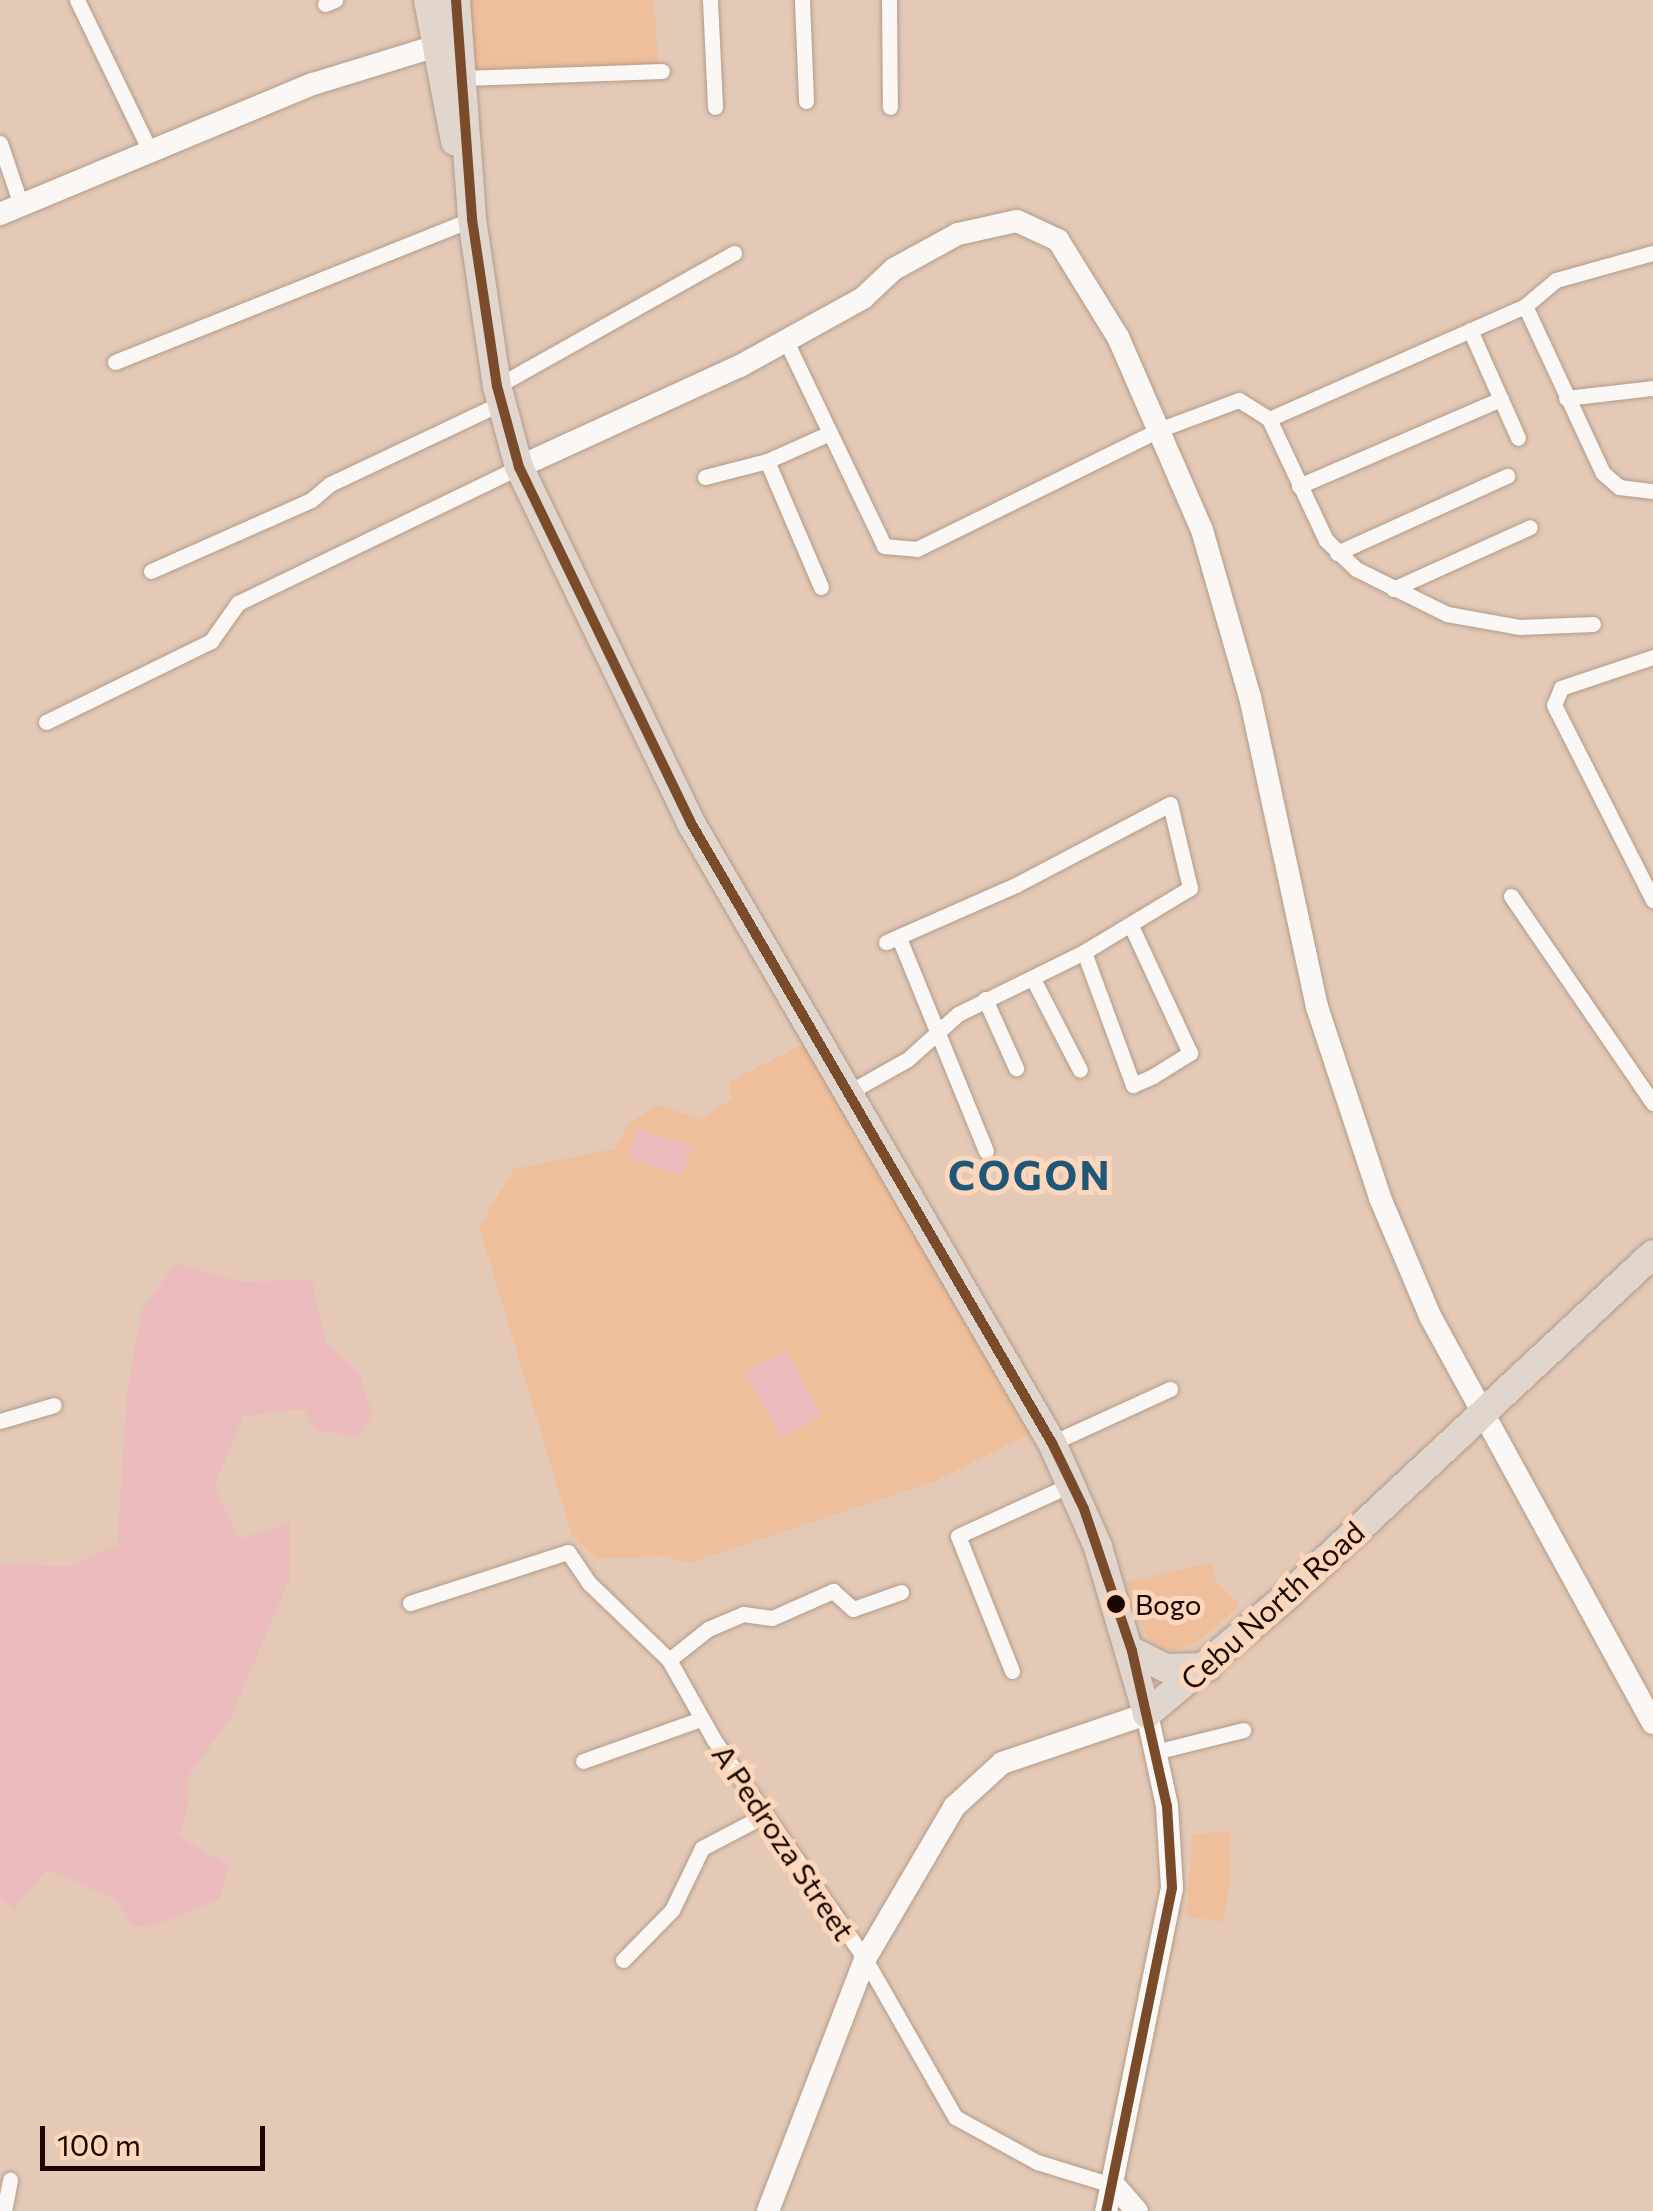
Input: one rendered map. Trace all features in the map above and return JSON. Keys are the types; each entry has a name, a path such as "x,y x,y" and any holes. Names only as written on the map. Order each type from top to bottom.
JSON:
{"highway":[{"name":"Cebu North Road","path":"442,4 499,394 519,467 691,823 1052,1444 1072,1484 1132,1651 1147,1714 1208,1668 1653,1254"},
{"name":"Cebu North Road","path":"447,41 464,78 471,210"},
{"path":"1132,1651 1164,1668 1208,1668"}],"street":[{"path":"77,0 152,153"},
{"path":"710,0 715,106"},
{"path":"802,0 806,100"},
{"path":"889,0 890,107"},
{"path":"0,143 11,210 313,84 447,41"},
{"path":"464,78 662,71"},
{"path":"115,362 471,210"},
{"path":"46,722 212,641 238,603 786,341 863,298 920,252 990,224 1016,221 1058,240 1076,262 1162,429 1202,530 1250,697 1318,1008 1349,1116 1430,1316 1653,1723"},
{"path":"151,571 311,500 330,484 499,394 734,253"},
{"path":"1270,419 1526,306 1556,280 1653,253"},
{"path":"1526,306 1603,473 1618,487 1653,491"},
{"path":"1470,330 1518,438"},
{"path":"786,341 884,546 899,552 1052,486 1162,429 1239,400 1270,419 1298,486 1337,553 1393,589 1447,614 1519,627 1592,624"},
{"path":"1566,398 1653,388"},
{"path":"1298,486 1501,399"},
{"path":"706,477 767,461 830,433"},
{"path":"767,461 821,587"},
{"path":"1337,553 1507,476"},
{"path":"1393,589 1530,526"},
{"path":"1651,662 1561,688 1554,704 1653,900"},
{"path":"846,1094 908,1059 933,1034 985,999 1084,952 1190,888 1170,804 892,940 933,1034 986,1151"},
{"path":"1511,896 1653,1102"},
{"path":"1084,952 1134,1085 1190,1052 1130,924"},
{"path":"1033,979 1080,1070"},
{"path":"985,999 1016,1068"},
{"path":"1052,1444 1170,1389"},
{"path":"0,1421 54,1404"},
{"path":"1012,1671 958,1536 1072,1484"},
{"name":"A Pedroza Street","path":"410,1603 568,1552 589,1584 670,1660 702,1719 864,1959 955,2117 1037,2162 1114,2186"},
{"path":"670,1660 708,1629 743,1614 772,1618 833,1592 853,1609 901,1592"},
{"path":"768,2211 864,1959 976,1780 1031,1750 1147,1714 1172,1888 1106,2211"},
{"path":"582,1760 702,1719"},
{"path":"1155,1752 1243,1730"},
{"path":"623,1960 672,1910 702,1848 765,1815"},
{"path":"4,2211 10,2180"},
{"path":"1114,2186 1137,2211"}],"shaded area":[{"path":"461,0 654,0 658,64 469,72"},
{"path":"806,1043 1029,1434 935,1481 689,1563 665,1556 597,1559 572,1535 479,1227 514,1169 615,1149 630,1122 659,1105 700,1120 731,1099 729,1082"},
{"path":"637,1129 692,1146 683,1175 628,1158"},
{"path":"176,1264 244,1282 312,1280 326,1343 360,1374 372,1415 358,1438 315,1429 303,1409 244,1416 214,1486 239,1539 290,1523 290,1578 231,1717 187,1778 188,1806 182,1831 175,1834 229,1865 220,1899 152,1927 132,1926 117,1900 47,1869 14,1909 0,1898 0,1565 69,1566 117,1545 127,1393 142,1310"},
{"path":"786,1350 822,1416 781,1438 745,1372"},
{"path":"1212,1562 1215,1580 1240,1605 1197,1643 1172,1651 1156,1645 1146,1636 1127,1582"},
{"path":"1230,1831 1231,1881 1222,1922 1186,1916 1193,1835"}],"transit line":[{"path":"456,0 472,219 497,386 519,467 691,823 1052,1443 1084,1509 1132,1651 1167,1806 1172,1888 1106,2211"}],"place":[{"name":"Bogo","path":"1116,1604"}],"district":[{"name":"COGON","path":"1030,1174"}]}
